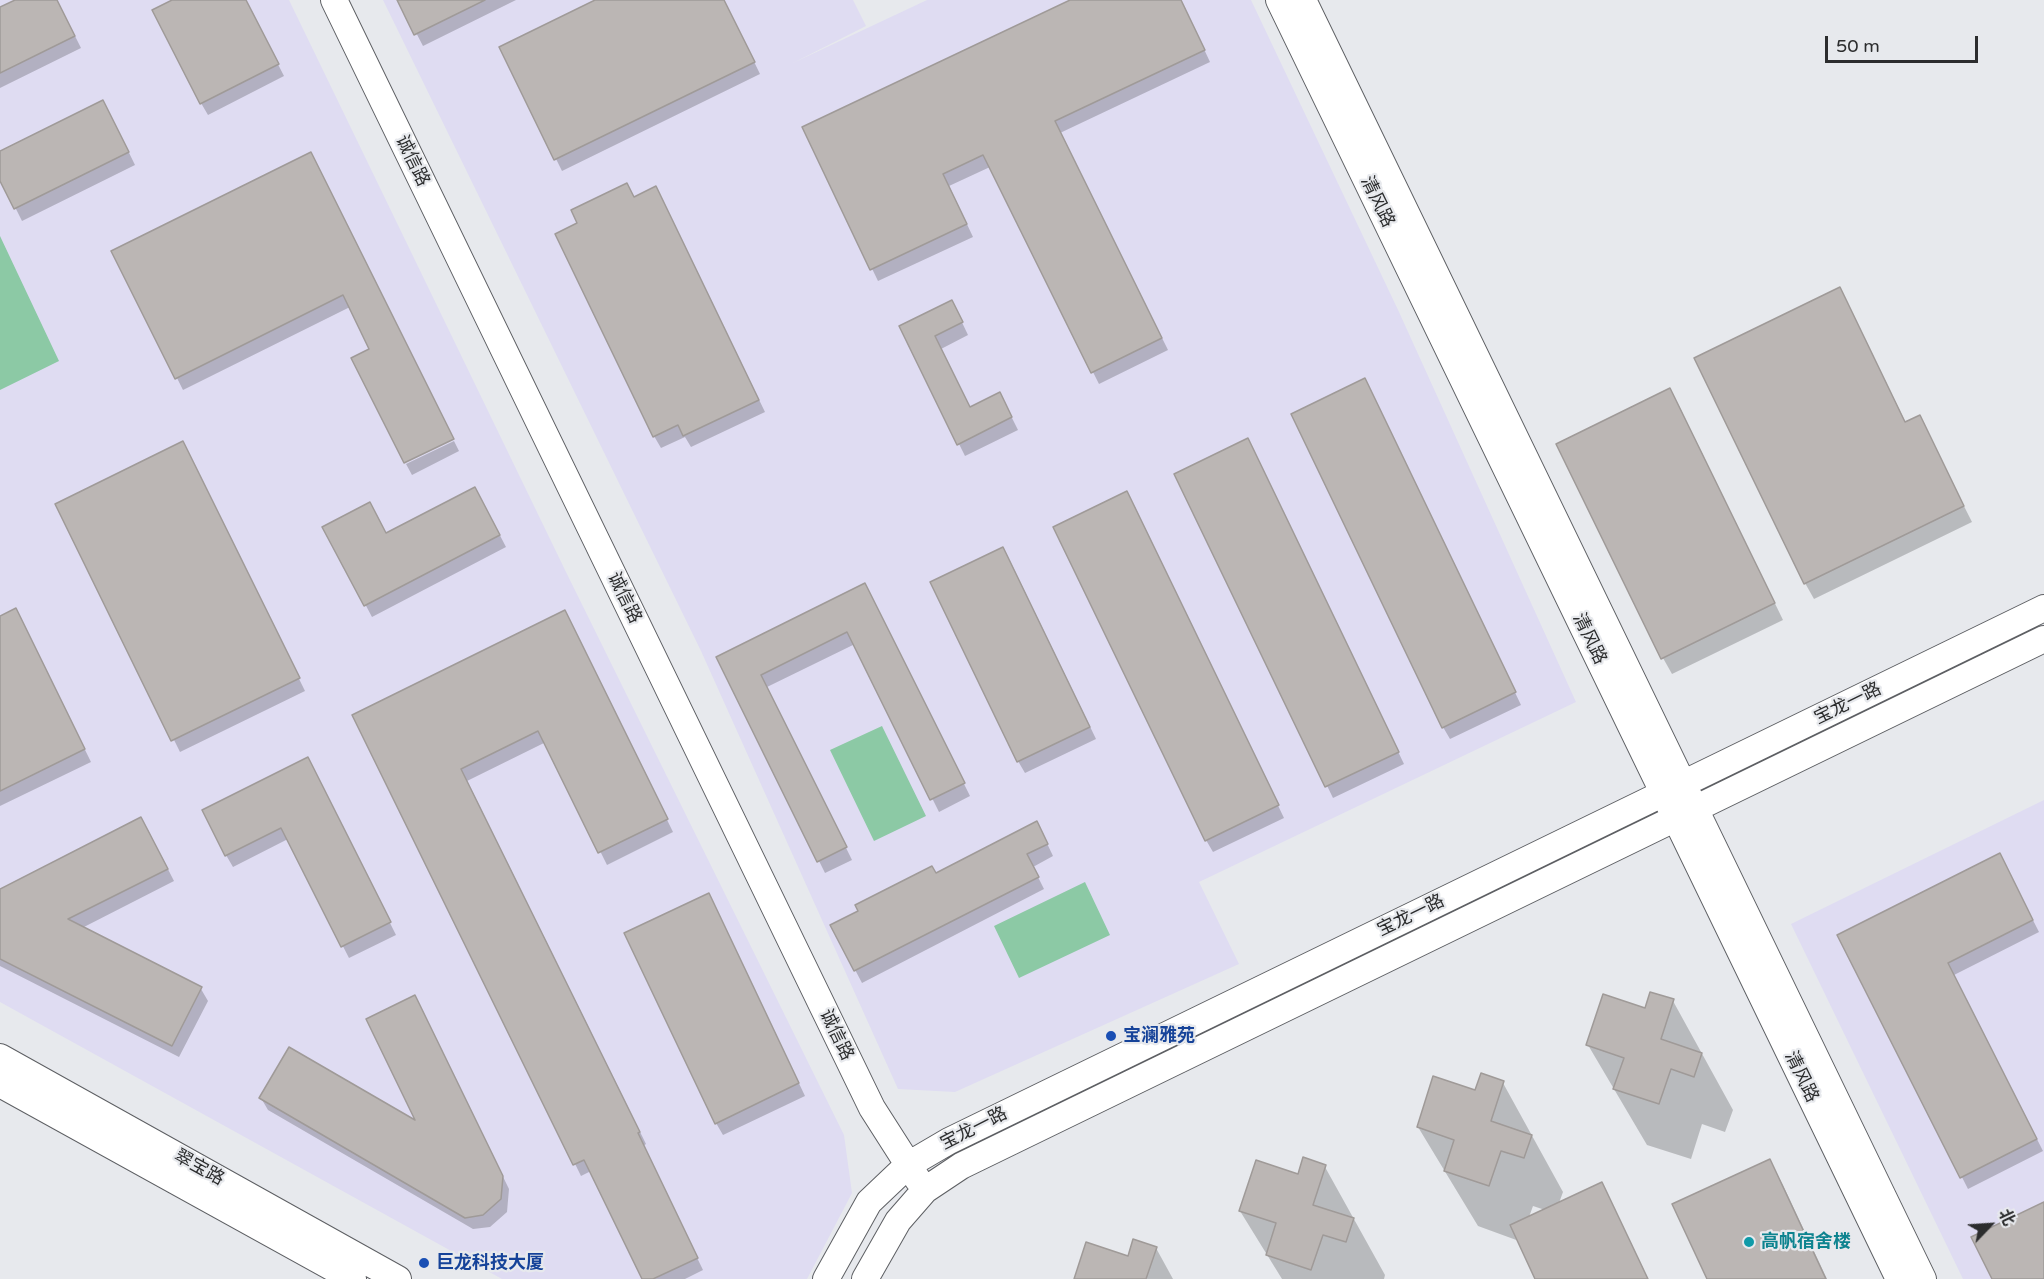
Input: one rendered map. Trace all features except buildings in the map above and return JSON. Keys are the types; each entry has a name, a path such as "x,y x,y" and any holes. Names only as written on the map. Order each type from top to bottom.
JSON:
{"street":[{"name":"诚信路","path":"334,0 872,1108 925,1190"},
{"name":"清风路","path":"1279,0 1673,789 1923,1279"},
{"name":"清风路","path":"1303,0 1673,789"},
{"name":"宝龙一路","path":"826,1279 869,1202 908,1165 971,1129 2044,608"},
{"name":"宝龙一路","path":"865,1279 898,1221 925,1190 961,1166 2044,639"},
{"name":"清风路","path":"1685,812 1899,1279"},
{"name":"翠宝路","path":"0,1057 398,1279"},
{"name":"翠宝路","path":"0,1084 353,1279"}],"shaded area":[{"path":"0,0 289,0 566,572 844,1135 852,1193 807,1279 502,1279 0,1002"},
{"path":"383,0 853,0 866,26 793,63 927,0 1251,0 1399,312 1576,702 1199,882 1239,964 955,1092 898,1089 701,651"},
{"path":"2044,800 2044,1279 1963,1279 1791,924"}],"green space":[{"path":"0,236 59,361 0,390"},
{"path":"882,726 926,816 874,841 830,750"},
{"path":"1085,882 1110,935 1019,978 994,926"}],"place":[{"name":"宝澜雅苑","path":"1111,1036"},
{"name":"高帆宿舍楼","path":"1749,1242"},
{"name":"巨龙科技大厦","path":"424,1263"}]}
